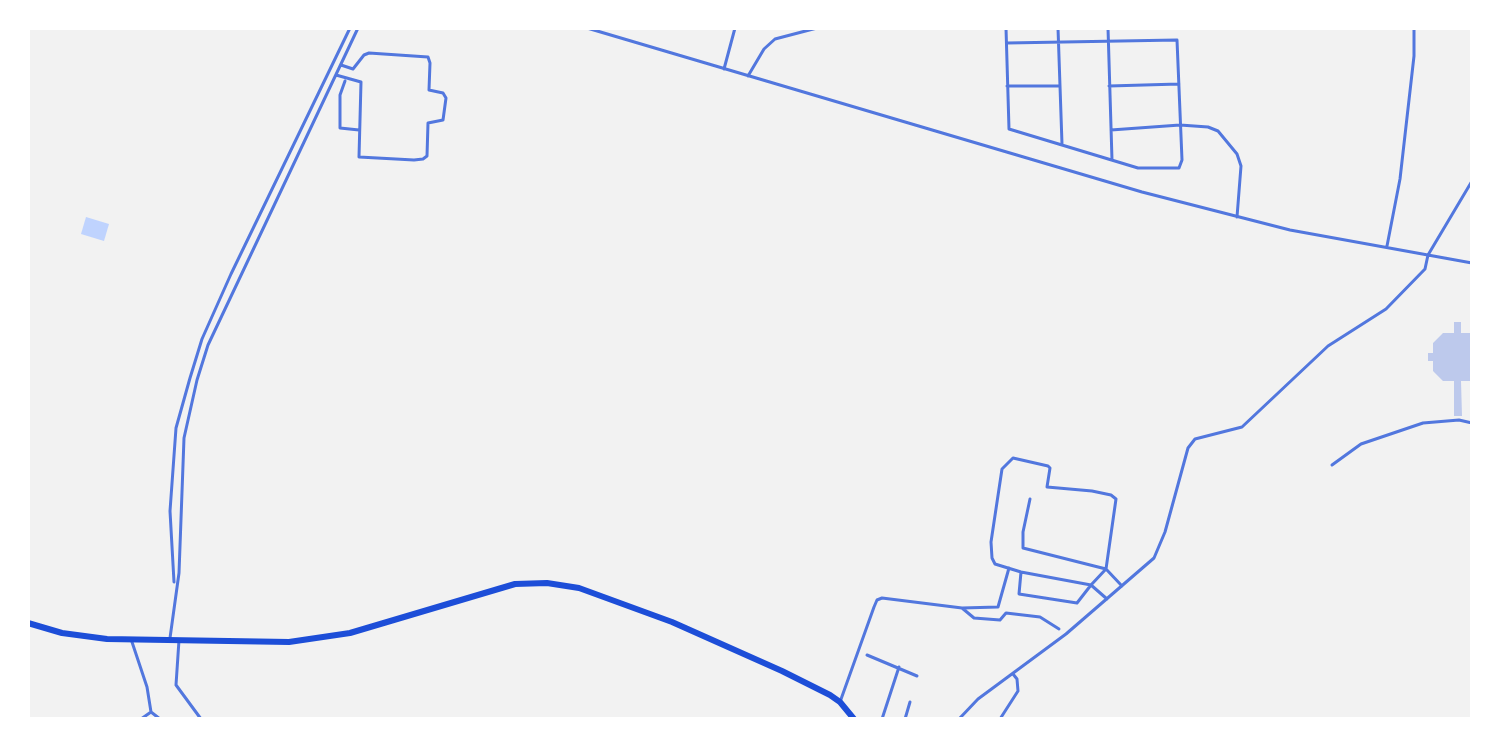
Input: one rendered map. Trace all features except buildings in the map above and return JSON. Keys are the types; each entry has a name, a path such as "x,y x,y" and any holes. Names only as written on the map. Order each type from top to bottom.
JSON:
{"highway":[{"path":"28,623 62,633 131,639 289,642 350,633 515,584 547,583 579,588 672,622 782,671 840,702 854,719"}],"street":[{"path":"175,586 170,511 176,428 188,383 202,339 350,28"},
{"path":"169,640 179,573 184,438 195,385 208,345 358,28"},
{"path":"587,28 1142,192 1290,230 1472,263"},
{"path":"724,69 735,28"},
{"path":"748,76 764,49 775,39 817,28"},
{"path":"1006,28 1009,129 1138,168 1179,168 1182,164 1177,40 1007,43"},
{"path":"1058,28 1062,145"},
{"path":"1108,28 1112,160"},
{"path":"1387,248 1400,179 1415,29"},
{"path":"336,75 361,82 359,157 423,159 427,156 428,123 443,120 446,98 443,93 429,90 428,57 369,53 353,69 341,65"},
{"path":"346,79 340,95 340,128 359,130"},
{"path":"1109,86 1179,84"},
{"path":"1007,86 1060,86"},
{"path":"1111,130 1180,125 1218,131 1237,154 1241,166 1237,217"},
{"path":"959,719 978,699 1066,634 1154,558 1165,532 1188,448 1195,439 1242,427 1328,346 1386,309 1425,269 1428,255 1472,181"},
{"path":"188,383 195,385"},
{"path":"1332,465 1361,444 1423,423 1459,420 1472,423"},
{"path":"1021,572 1019,591 1024,597 1077,603 1091,585 1106,569 1116,499 1092,491 1047,487 1048,466 1013,458 1003,464 1002,469 991,542 995,564 1091,585 1107,599"},
{"path":"1030,499 1023,548 1106,569 1122,586"},
{"path":"170,511 180,510"},
{"path":"840,702 877,600 894,597 962,608 998,607 1009,568"},
{"path":"962,608 974,618 1000,620 1006,613 1040,617 1059,629"},
{"path":"131,639 147,687 151,712 160,719"},
{"path":"179,640 176,685 200,719"},
{"path":"867,655 917,676"},
{"path":"882,719 899,667"},
{"path":"1000,719 1018,691 1017,679 1012,673"},
{"path":"905,719 910,702"},
{"path":"141,719 151,712"}],"water":[{"path":"86,217 109,224 104,241 81,234"}]}
